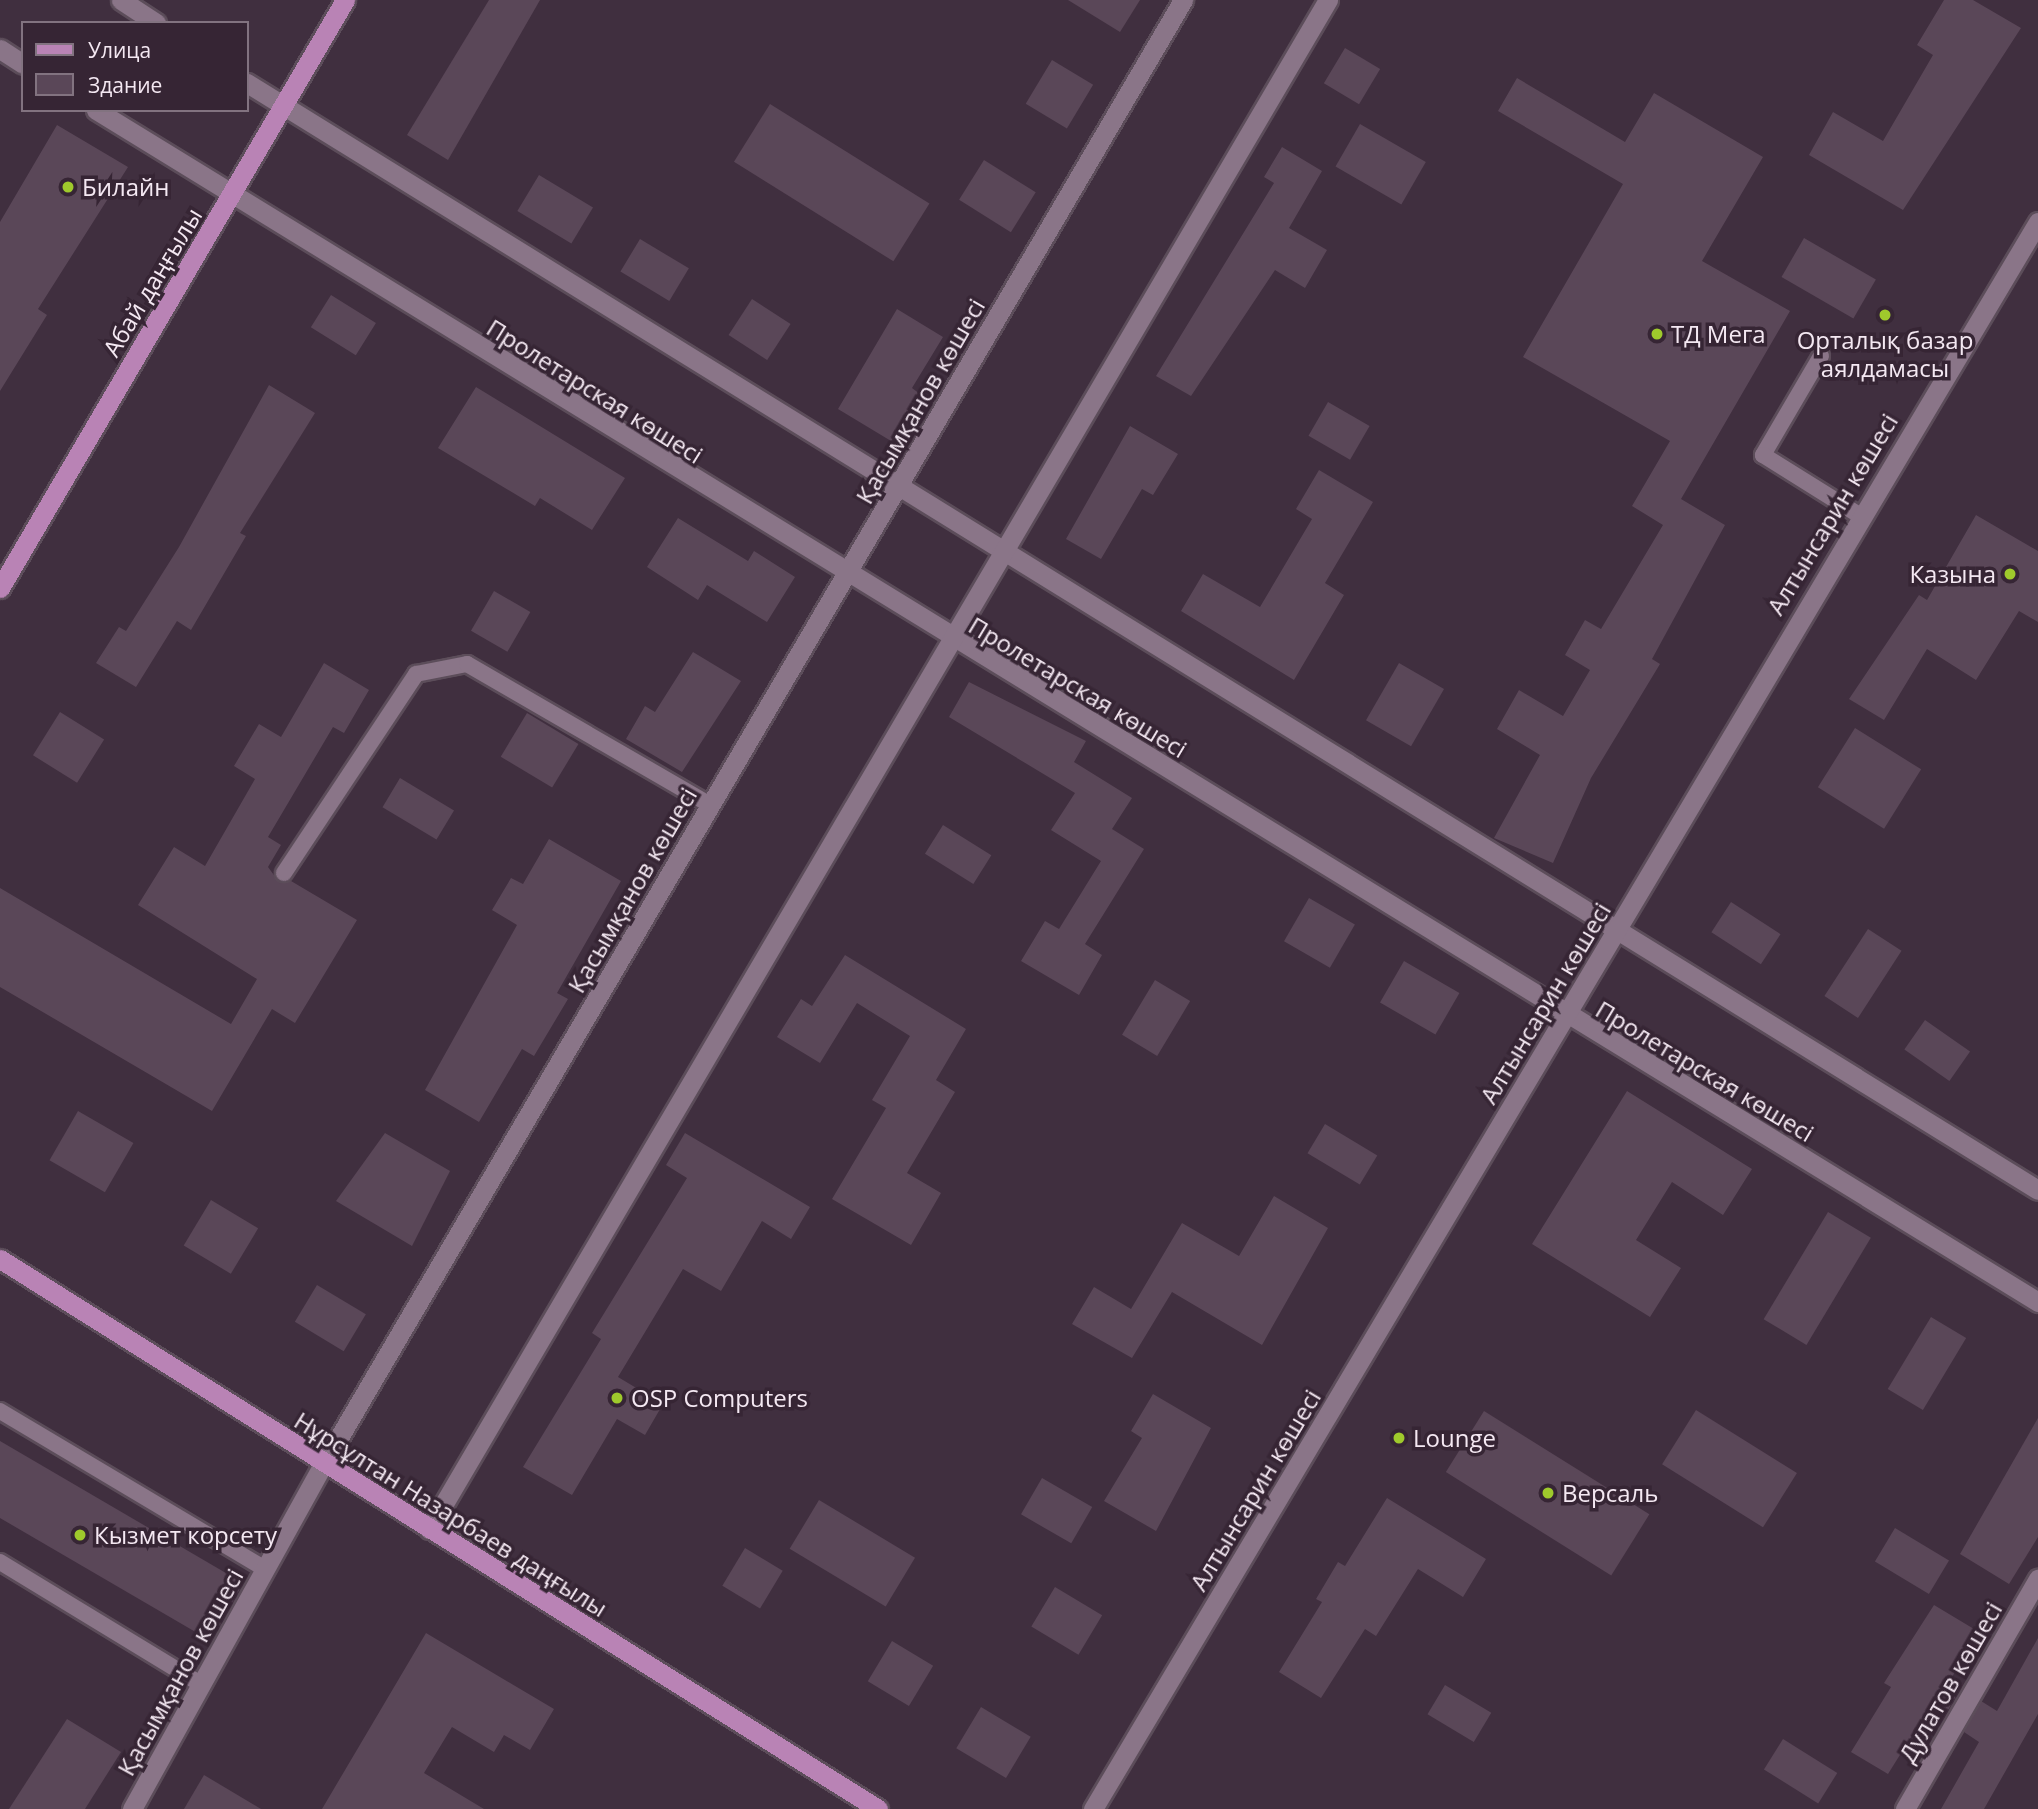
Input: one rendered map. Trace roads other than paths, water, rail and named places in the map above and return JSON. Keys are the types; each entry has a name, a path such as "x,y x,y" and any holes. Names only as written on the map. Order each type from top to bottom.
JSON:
{"main road":[{"name":"Абай даңғылы","path":"0,588 345,0"},
{"name":"Нұрсұлтан Назарбаев даңғылы","path":"0,1259 877,1809"}],"street":[{"path":"121,0 153,21"},
{"name":"Қасымқанов көшесі","path":"132,1809 324,1463 1183,0"},
{"path":"429,1529 1328,0"},
{"path":"0,49 21,63"},
{"path":"248,84 2038,1189"},
{"name":"Пролетарская көшесі","path":"99,112 231,197 2038,1302"},
{"name":"Алтынсарин көшесі","path":"1093,1809 1618,929 1859,514 2038,222"},
{"name":"Дулатов көшесі","path":"1905,1809 2038,1579"}],"lane":[{"path":"1821,356 1763,455 1859,514"},
{"path":"284,873 416,674 467,664 710,805"},
{"path":"0,1411 265,1569"},
{"path":"0,1562 201,1684"}],"place":[{"name":"Билайн","path":"68,187"},
{"name":"Орталық базар аялдамасы","path":"1885,315"},
{"name":"ТД Мега","path":"1657,334"},
{"name":"Казына","path":"2010,574"},
{"name":"OSP Computers","path":"617,1398"},
{"name":"Lounge","path":"1399,1438"},
{"name":"Версаль","path":"1548,1493"},
{"name":"Кызмет корсету","path":"80,1535"}]}
